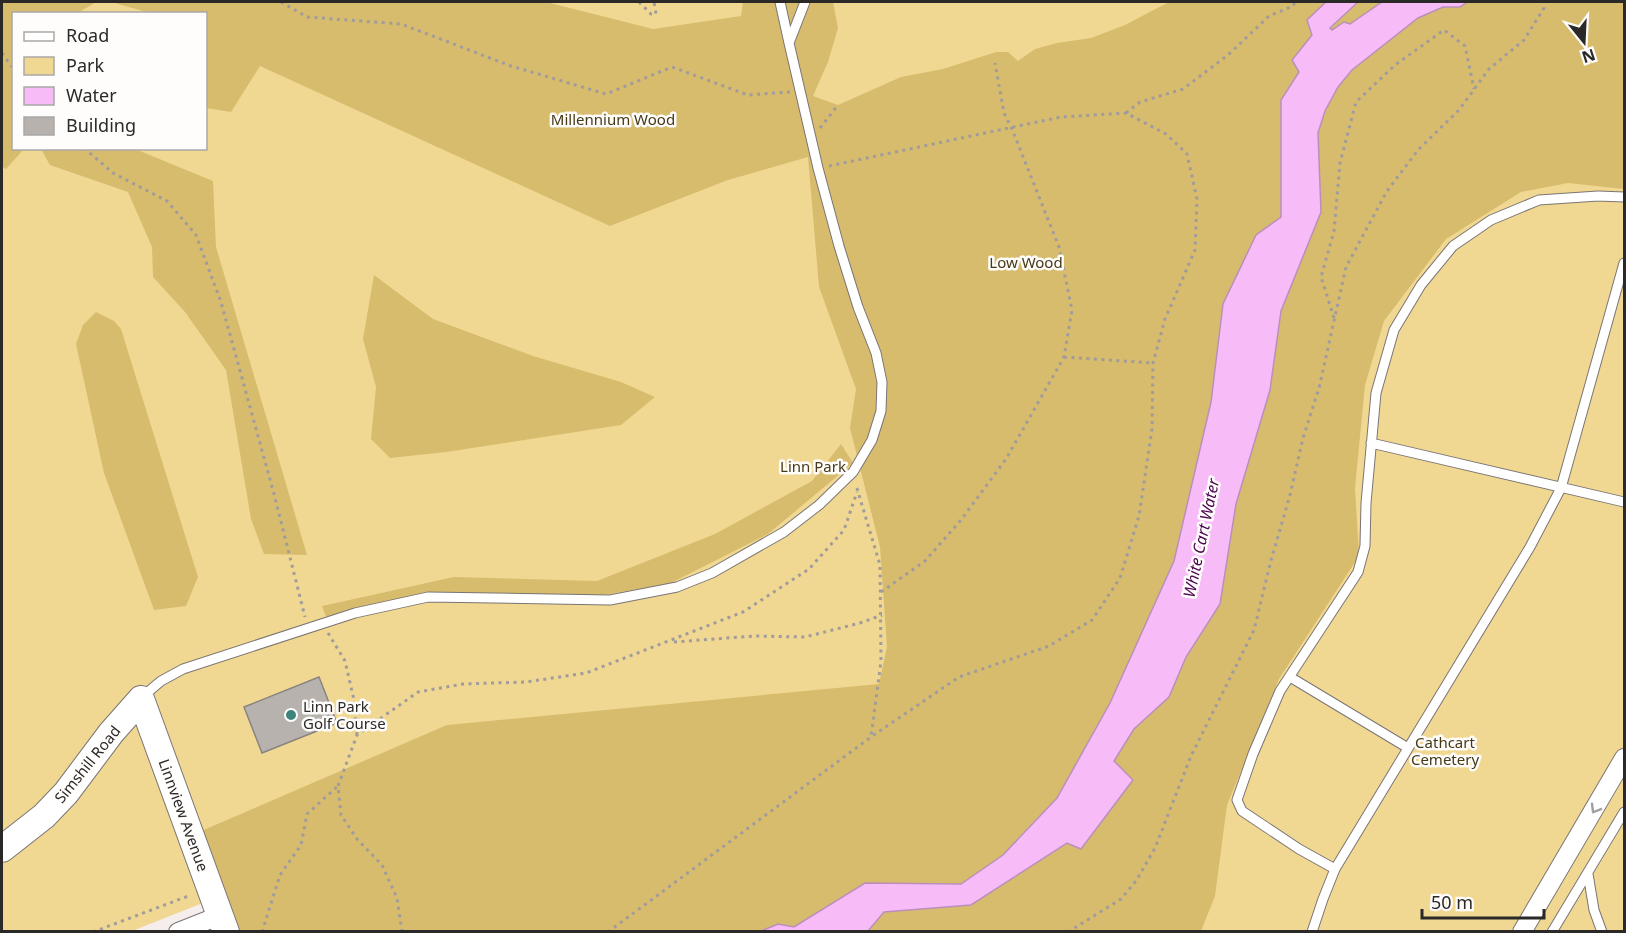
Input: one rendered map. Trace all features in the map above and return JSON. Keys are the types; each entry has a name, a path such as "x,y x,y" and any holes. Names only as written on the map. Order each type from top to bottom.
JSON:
{"street":[{"name":"Simshill Road","path":"2,849 44,816 66,793 111,733 141,699"},
{"name":"Linnview Avenue","path":"141,699 221,915"},
{"path":"1522,932 1624,758"},
{"path":"178,932 221,915"}],"lane":[{"path":"141,699 161,681 183,669 355,613 428,597 610,600 677,587 712,573 784,532 819,505 853,472 872,440 881,411 882,382 876,353 858,307 818,168 780,2"},
{"path":"789,43 805,2"},
{"path":"1335,869 1299,849 1242,811 1237,800 1253,754 1280,691 1358,572 1365,546 1366,503 1376,393 1395,330 1421,285 1453,246 1491,220 1539,200 1598,196 1624,197"},
{"path":"1312,932 1335,869 1530,547 1561,488 1624,263"},
{"path":"1371,443 1624,502"},
{"path":"1290,677 1408,748"},
{"path":"1552,932 1624,812"},
{"path":"1588,874 1594,910 1602,932"}],"path":[{"path":"281,2 307,17 401,24 511,66 606,94 672,68 748,95 800,92"},
{"path":"639,2 651,14 656,14 654,2"},
{"path":"1126,113 1140,102 1183,89 1228,55 1269,16 1293,6 1295,2"},
{"path":"1068,932 1121,899 1136,881 1155,848 1191,756 1254,630 1303,438 1319,388 1346,267 1387,191 1418,150 1459,110 1489,69 1524,40 1544,8 1545,2"},
{"path":"1334,320 1321,277 1334,231 1340,163 1356,102 1395,65 1444,30 1465,46 1474,89"},
{"path":"2,53 12,67"},
{"path":"881,592 925,561 961,520 1006,459 1064,357 1072,310 1059,247 1004,113 995,63"},
{"path":"814,150 818,131 838,105"},
{"path":"608,932 871,737 959,677 1049,646 1092,620 1120,578 1139,516 1152,429 1153,363 1165,319 1195,250 1197,199 1187,154 1166,134 1126,113 1061,117 818,168"},
{"path":"86,150 113,173 168,201 196,235 221,302 274,494 308,629"},
{"path":"1064,357 1153,363"},
{"path":"853,472 880,565 881,661 871,737"},
{"path":"357,735 418,692 463,684 526,682 586,673 743,612 809,569 844,530 857,492"},
{"path":"669,642 754,636 805,637 882,615"},
{"path":"322,624 345,661 354,700 357,735 338,786 341,815 357,838 382,865 397,898 402,932"},
{"path":"262,932 280,875 301,845 307,814 338,786"},
{"path":"93,932 199,892 221,915"}],"green space":[{"name":"Linn Park","path":"2,2 1624,2 1624,931 236,931 144,684 70,776 2,838"},
{"path":"2,2 96,2 80,12 12,12 12,150 23,150 6,169 2,167"},
{"name":"Low Wood","path":"111,2 546,2 653,29 741,16 743,2 833,2 838,28 828,62 813,96 838,105 901,77 943,69 996,52 1008,52 1018,61 1035,49 1091,38 1125,25 1169,2 1326,2 1321,6 1312,35 1292,60 1300,72 1281,100 1281,217 1256,235 1223,304 1211,402 1174,561 1110,703 1057,798 1003,855 961,884 865,883 794,927 778,924 761,932 236,931 199,832 447,725 879,684 887,647 880,547 850,428 856,389 819,287 808,157 728,180 610,226 260,66 231,112 207,108 207,12 146,12"},
{"path":"1358,2 1382,2 1350,24 1330,29"},
{"path":"1467,2 1624,2 1624,189 1568,183 1521,192 1446,239 1384,321 1365,385 1355,488 1359,556 1279,679 1227,805 1215,896 1201,931 868,932 884,912 971,905 1067,843 1133,780 1113,761 1134,729 1169,697 1186,657 1220,604 1236,504 1270,390 1281,311 1321,212 1318,133 1325,111 1338,87 1352,70 1418,18 1443,7 1460,7"},
{"path":"42,150 137,150 213,181 216,247 307,555 264,554 251,519 226,370 185,312 153,277 152,247 128,192 50,165"},
{"path":"374,275 433,319 533,356 621,382 655,397 621,425 446,452 390,458 371,439 376,387 363,339"},
{"path":"96,312 114,321 121,329 198,577 186,606 154,610 104,473 76,344 83,325"},
{"path":"841,444 853,463 768,534 671,583 592,597 427,592 326,617 322,606 454,577 597,581 715,534 812,481"},
{"path":"138,714 208,901 132,931 2,932 2,864 9,859"}],"water":[{"name":"White Cart Water","path":"1326,2 1358,2 1330,28 1332,30 1344,22 1350,24 1382,2 1467,2 1460,7 1443,7 1418,18 1352,70 1338,87 1325,111 1318,133 1321,212 1281,311 1270,390 1236,504 1220,604 1186,657 1169,697 1134,729 1114,761 1133,780 1081,849 1067,843 971,905 884,912 868,931 761,931 778,924 794,927 865,883 961,884 1003,855 1057,798 1110,703 1174,561 1211,402 1223,304 1256,235 1281,217 1281,100 1299,72 1292,60 1312,35 1307,20"}],"building":[{"name":"Linn Park Golf Course","path":"319,677 337,723 262,753 244,707"}],"place":[{"name":"Linn Park Golf Course","path":"291,715"}],"park label":[{"name":"Millennium Wood","path":"613,119"},
{"name":"Cathcart Cemetery","path":"1445,750"}]}
